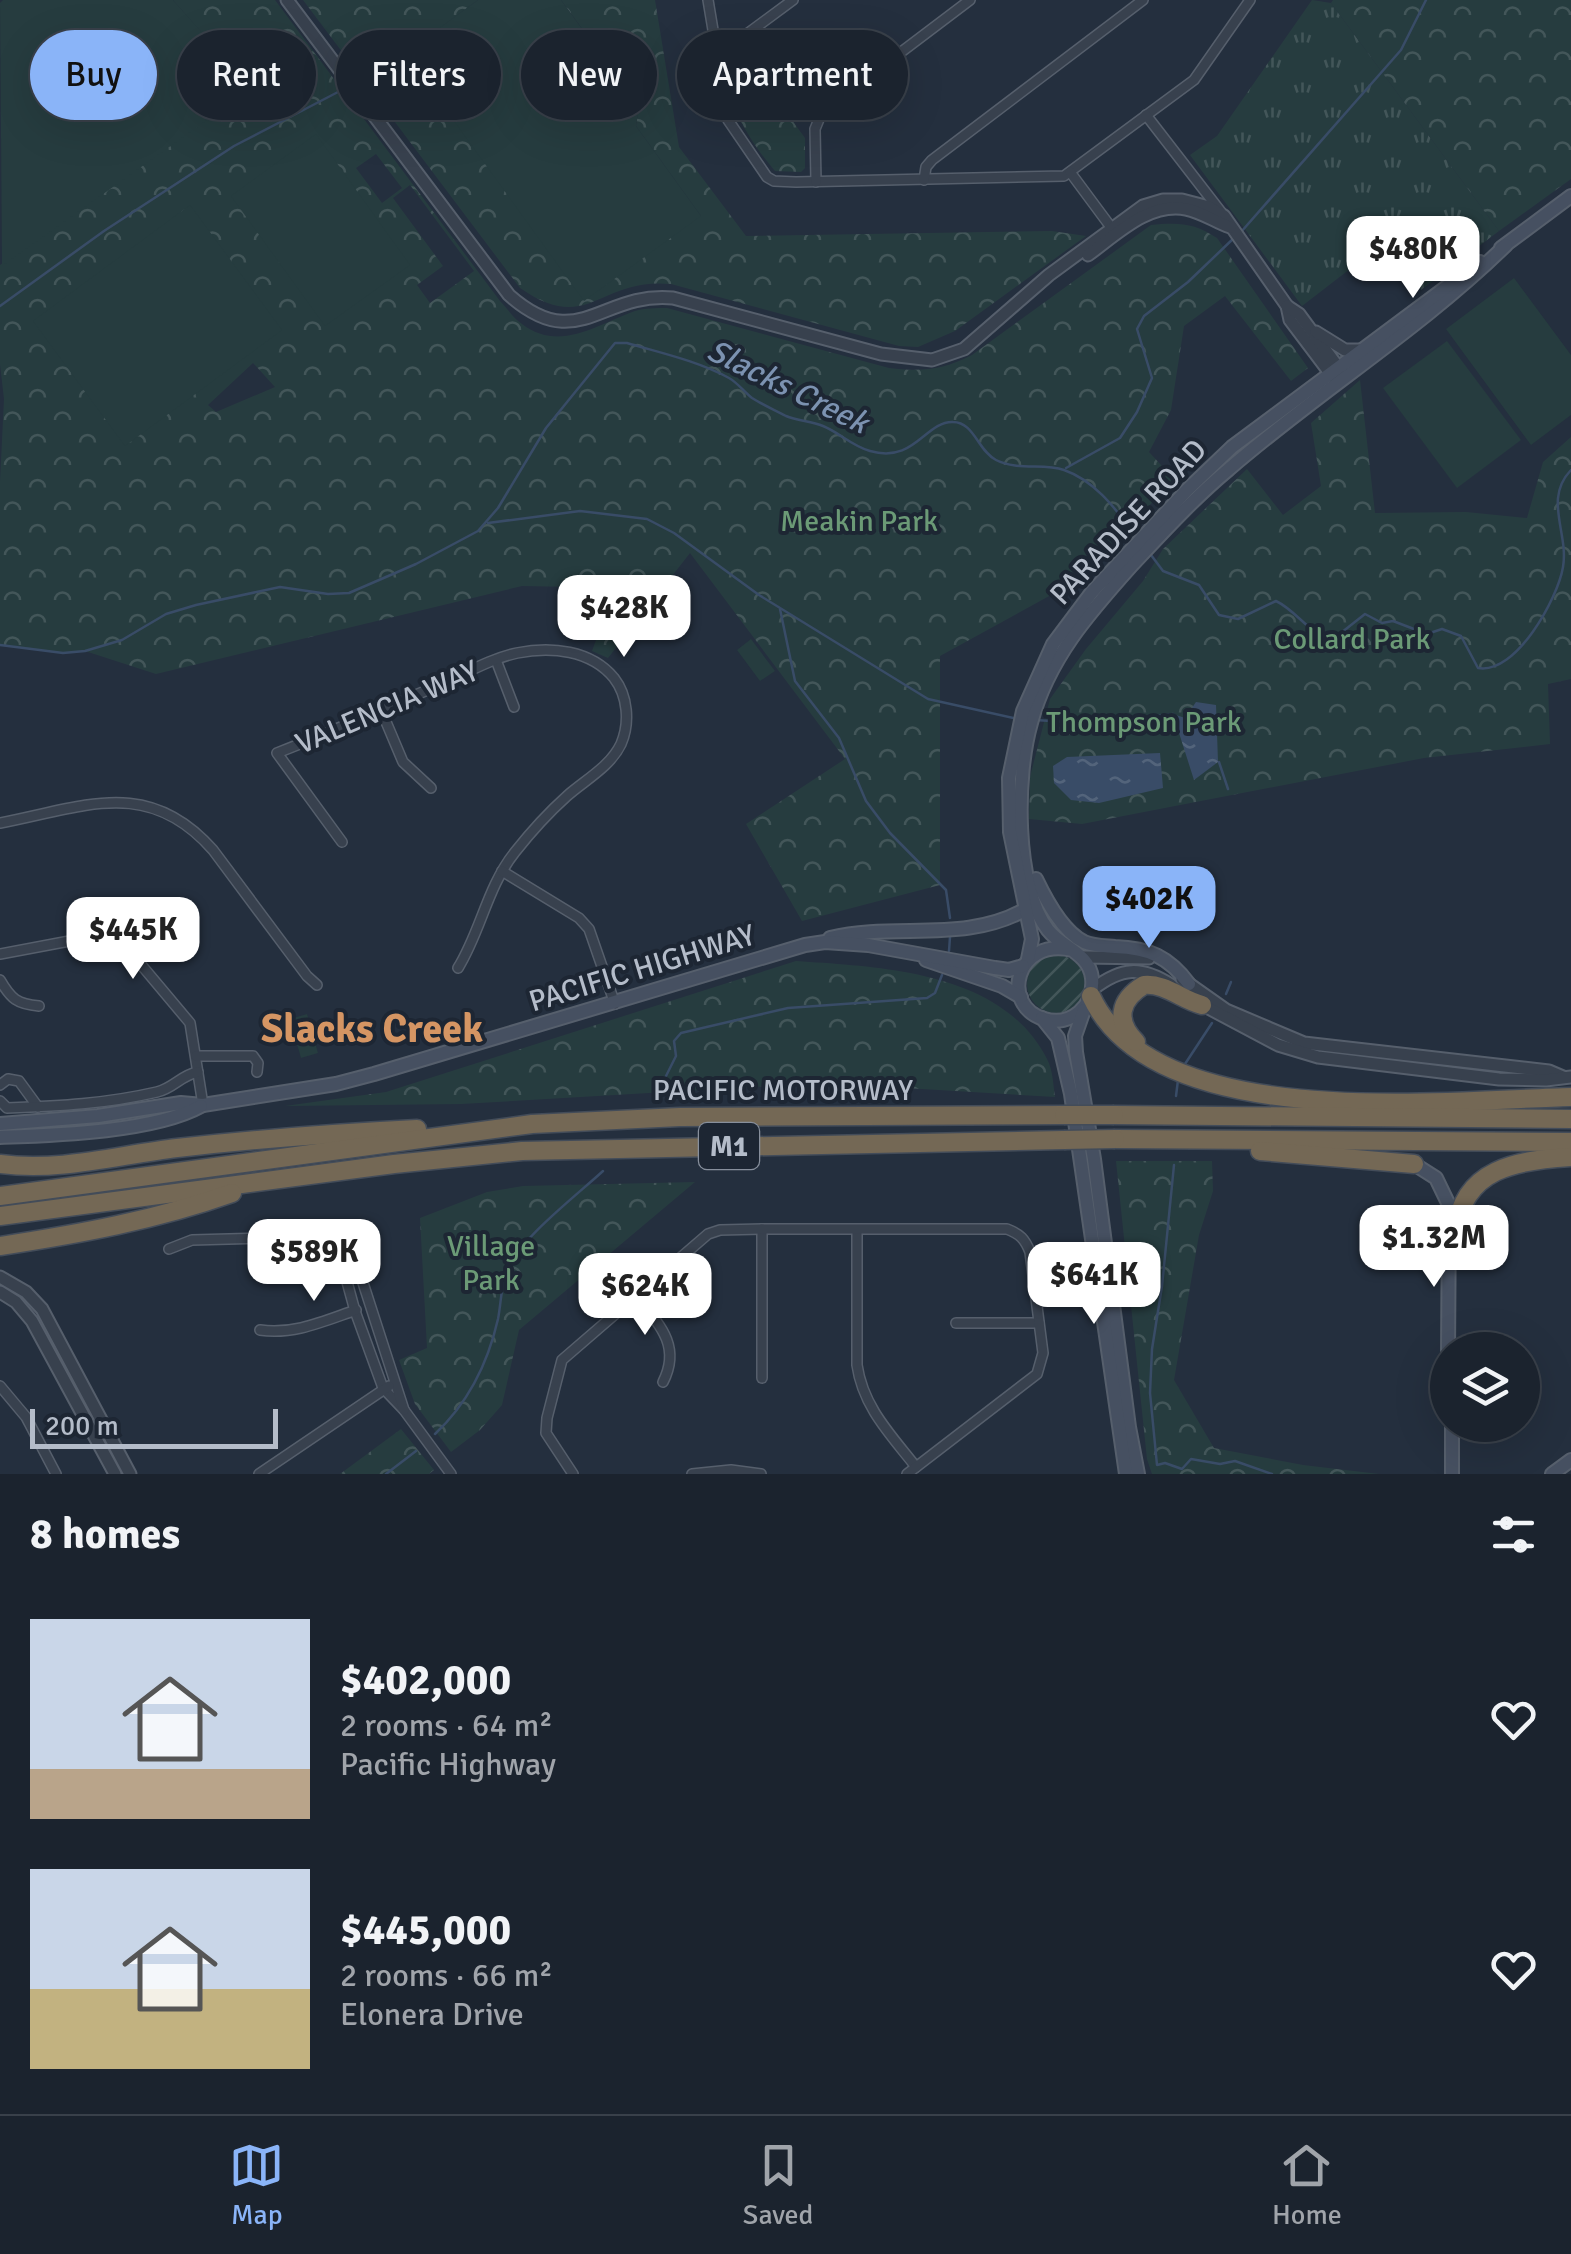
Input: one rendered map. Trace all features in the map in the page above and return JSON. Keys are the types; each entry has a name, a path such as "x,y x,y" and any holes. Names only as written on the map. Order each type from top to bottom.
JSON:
{"highway":[{"path":"1153,1060 1131,1038 1122,1021 1122,1008 1131,994 1144,985 1154,984 1202,1005"},
{"path":"1090,998 1104,1021 1140,1054 1190,1078 1260,1095 1377,1101 1571,1097"},
{"name":"PACIFIC MOTORWAY","path":"0,1196 532,1124 680,1117 1064,1115 1571,1119"},
{"path":"0,1164 68,1165 176,1148 532,1124"},
{"path":"1115,1139 1414,1164"},
{"name":"PACIFIC MOTORWAY","path":"0,1216 522,1151 1115,1139 1571,1142"},
{"path":"1456,1232 1458,1215 1466,1199 1477,1184 1494,1172 1533,1160 1571,1158"},
{"path":"0,1246 88,1232 188,1208 270,1180"}],"main road":[{"name":"PARADISE ROAD","path":"1026,962 1032,939 1009,822 1018,752 1052,644 1071,616 1153,534 1361,350 1571,196"},
{"name":"PARADISE ROAD","path":"1336,374 1446,301 1506,245"},
{"name":"PARADISE ROAD","path":"1018,752 1025,860 1044,925 1077,954"},
{"path":"1025,860 1053,909 1075,936 1096,946 1153,952 1176,967 1189,984"},
{"path":"825,942 831,937 859,932 972,928 994,924 1026,908"},
{"name":"PACIFIC HIGHWAY","path":"0,1124 98,1116 181,1103 203,1105 336,1084 785,950 825,942 881,947 1010,970 1026,962"},
{"path":"1126,1474 1074,1110 1058,1038 1021,997 1019,980 1026,962 1041,950 1056,946 1077,954 1092,972 1090,998 1079,1019 1076,1052 1094,1159 1128,1428 1138,1474"},
{"name":"PACIFIC HIGHWAY","path":"922,956 1021,997"},
{"path":"1042,1018 1057,1021 1072,1017 1090,998"},
{"name":"PACIFIC HIGHWAY","path":"0,1138 106,1129 183,1116 203,1105"},
{"path":"1414,1164 1436,1178 1449,1206 1448,1332"},
{"path":"1454,1332 1456,1232"},
{"path":"1452,1442 1452,1474"},
{"path":"1552,1474 1571,1460"},
{"path":"1565,1474 1571,1470"}],"street":[{"path":"288,0 510,295 529,312 546,320 564,323 586,319 634,299 672,298 881,354 932,360 964,349 1143,206 1172,200 1201,204 1227,222"},
{"path":"708,0 713,30"},
{"path":"752,30 793,0"},
{"path":"816,182 815,129 822,112 970,0"},
{"path":"924,180 932,160 1144,0"},
{"path":"730,120 767,177 779,182 1053,178 1070,172 1199,74 1250,0"},
{"path":"1146,116 1227,222 1286,306 1290,320 1336,374"},
{"path":"1070,172 1114,231"},
{"path":"1286,306 1308,326 1336,374"},
{"path":"1308,326 1345,350 1361,350"},
{"name":"VALENCIA WAY","path":"342,842 277,753 496,660 533,651 581,654 601,663 620,686 627,716 624,733 612,758 556,807 502,871 458,968"},
{"path":"496,660 514,707"},
{"path":"380,710 403,762 430,788"},
{"path":"0,823 131,801 156,806 197,832 317,984"},
{"path":"502,871 579,918 589,929 614,1004"},
{"path":"0,954 96,936 122,942 186,1014 193,1034 203,1105"},
{"path":"1077,954 1149,958 1226,1010 1304,1043 1549,1070 1567,1077"},
{"path":"1090,998 1122,971 1137,970 1153,974 1278,1045 1318,1057 1499,1078 1567,1077"},
{"path":"0,980 12,1000 39,1006"},
{"path":"196,1056 253,1056 258,1063 257,1072"},
{"path":"0,1101 8,1108 70,1107 162,1091 184,1074 198,1072"},
{"path":"0,1085 8,1079 19,1081 38,1107"},
{"path":"762,1229 762,1378"},
{"path":"573,1474 546,1433 562,1360 708,1234 762,1229 1007,1230 1018,1234 1030,1252 1043,1354 1037,1374 906,1474"},
{"path":"169,1249 192,1240 329,1234 344,1230 349,1234 368,1307 404,1410"},
{"path":"857,1230 860,1384 866,1400 916,1467"},
{"path":"329,1234 338,1248 355,1311 383,1388 451,1474"},
{"path":"0,1277 26,1292 42,1309 130,1474"},
{"path":"0,1292 16,1302 32,1321 115,1474"},
{"path":"635,1296 671,1344 670,1370 664,1382"},
{"path":"260,1330 299,1330 368,1307"},
{"path":"956,1324 1039,1324"},
{"path":"259,1474 383,1388 396,1384"},
{"path":"0,1386 26,1417 56,1474"},
{"path":"692,1474 732,1470 762,1474"}],"green space":[{"name":"Meakin Park","path":"173,0 275,0 297,30 200,30"},
{"path":"173,0 200,30 177,30 177,120 207,120 2,266 0,3"},
{"path":"303,0 478,0 437,30 336,30 336,44"},
{"path":"478,0 561,0 583,30 521,30 521,120 637,120 636,126 701,216 584,301 453,120 501,120 501,30 437,30"},
{"path":"561,0 655,0 679,147 746,236 1052,231 1086,236 955,331 918,347 899,346 671,284 626,288 579,306 562,307 520,288 393,120 501,120 501,105 521,120 701,216 636,126 637,120 657,120 657,30 583,30"},
{"path":"1312,0 1331,3 1499,231 1421,290 1385,242 1302,306 1190,155 1217,136"},
{"path":"1571,0 1571,179 1499,231 1331,3"},
{"name":"Meakin Park","path":"316,55 336,82 336,120 365,120 500,301 519,322 536,332 565,336 635,311 667,308 889,368 932,369 972,355 1151,225 1178,224 1201,229 1217,238 1308,368 1291,381 1225,296 1184,326 1171,410 1149,452 1174,479 1082,578 940,656 940,885 802,921 746,824 845,759 690,553 608,658 592,651 609,605 577,587 522,586 156,674 85,651 63,653 0,645 4,399 0,265 206,120 316,120","holes":["376,154 402,188 382,203 356,168","410,185 474,271 430,303 417,285 443,266 393,198","253,363 275,387 216,412 208,405"]},
{"path":"740,120 792,120 805,138 805,168 801,172 775,171"},
{"path":"316,134 410,265 325,326 231,196"},
{"path":"190,205 282,330 125,446 33,321"},
{"path":"1514,278 1571,355 1571,415 1531,445 1446,329"},
{"path":"1447,341 1521,440 1457,488 1383,388"},
{"name":"Collard Park","path":"1360,380 1375,513 1466,512 1527,518 1543,462 1571,437 1571,679 1548,684 1550,744 1424,758 1082,824 1029,819 1030,777 1050,699 1086,649 1143,581 1163,549 1247,469 1283,515 1321,486 1311,423"},
{"path":"751,639 775,671 760,681 737,650"},
{"path":"1056,955 1077,963 1085,984 1077,1005 1056,1013 1035,1005 1027,984 1035,963"},
{"path":"796,961 865,966 937,979 1001,1007 1027,1030 1049,1063 1055,1097 822,1083 461,1104 285,1106 386,1092"},
{"path":"307,1014 318,1053 301,1058 290,1019"},
{"path":"1116,1161 1212,1161 1213,1191 1199,1235 1174,1380 1214,1448 1379,1474 1152,1474 1147,1459"},
{"name":"Village Park","path":"695,1182 519,1330 502,1405 480,1430 451,1452 415,1404 399,1360 427,1348 420,1218 487,1192 523,1186"},
{"path":"401,1429 434,1470 429,1474 340,1474"}],"water":[{"path":"1196,702 1216,705 1218,762 1194,780 1173,714 1185,718"},
{"path":"1160,753 1163,788 1099,803 1071,800 1054,783 1053,766 1067,757"}],"waterway":[{"path":"1241,232 1401,50 1426,0"},
{"path":"0,306 104,231 234,146 336,93"},
{"path":"1066,468 1120,438 1137,412 1152,378 1137,329 1144,316 1188,282 1235,237"},
{"name":"Slacks Creek","path":"0,645 63,653 85,651 122,640 166,614 196,605 280,587 349,593 416,564 478,531 498,508 546,428 615,343 627,343 705,367 732,380 765,405 791,418 823,426 870,451 898,452 943,423 960,423 996,460 1056,468 1086,481 1137,537"},
{"name":"Slacks Creek","path":"1151,555 1163,571 1199,585 1219,615 1238,619 1276,601 1332,640 1365,614 1382,623 1393,621 1427,634 1442,629 1461,636 1478,668 1492,667 1507,660 1520,647 1553,597 1564,554 1559,493 1571,470"},
{"path":"488,523 580,511 647,519 674,533 759,595 928,699 1018,719"},
{"path":"780,609 795,681 839,738 866,801 890,833 946,890 950,918"},
{"path":"1036,720 1095,724 1173,714 1176,717"},
{"path":"1219,762 1228,789"},
{"path":"949,951 950,937"},
{"path":"654,1100 676,1056 674,1041 681,1033 788,1008 927,998 935,993 942,975"},
{"path":"1226,994 1231,982"},
{"path":"1185,1064 1212,1023"},
{"path":"1176,1096 1178,1080"},
{"path":"1174,1165 1152,1349 1150,1393 1157,1465 1165,1463 1182,1469 1191,1459 1220,1464 1235,1461 1272,1474"},
{"path":"435,1434 467,1396 482,1367 512,1260 535,1233 603,1171"},
{"path":"386,1474 416,1451"}],"district":[{"name":"Slacks Creek","path":"372,1028"}],"park label":[{"name":"Thompson Park","path":"1144,722"}]}
